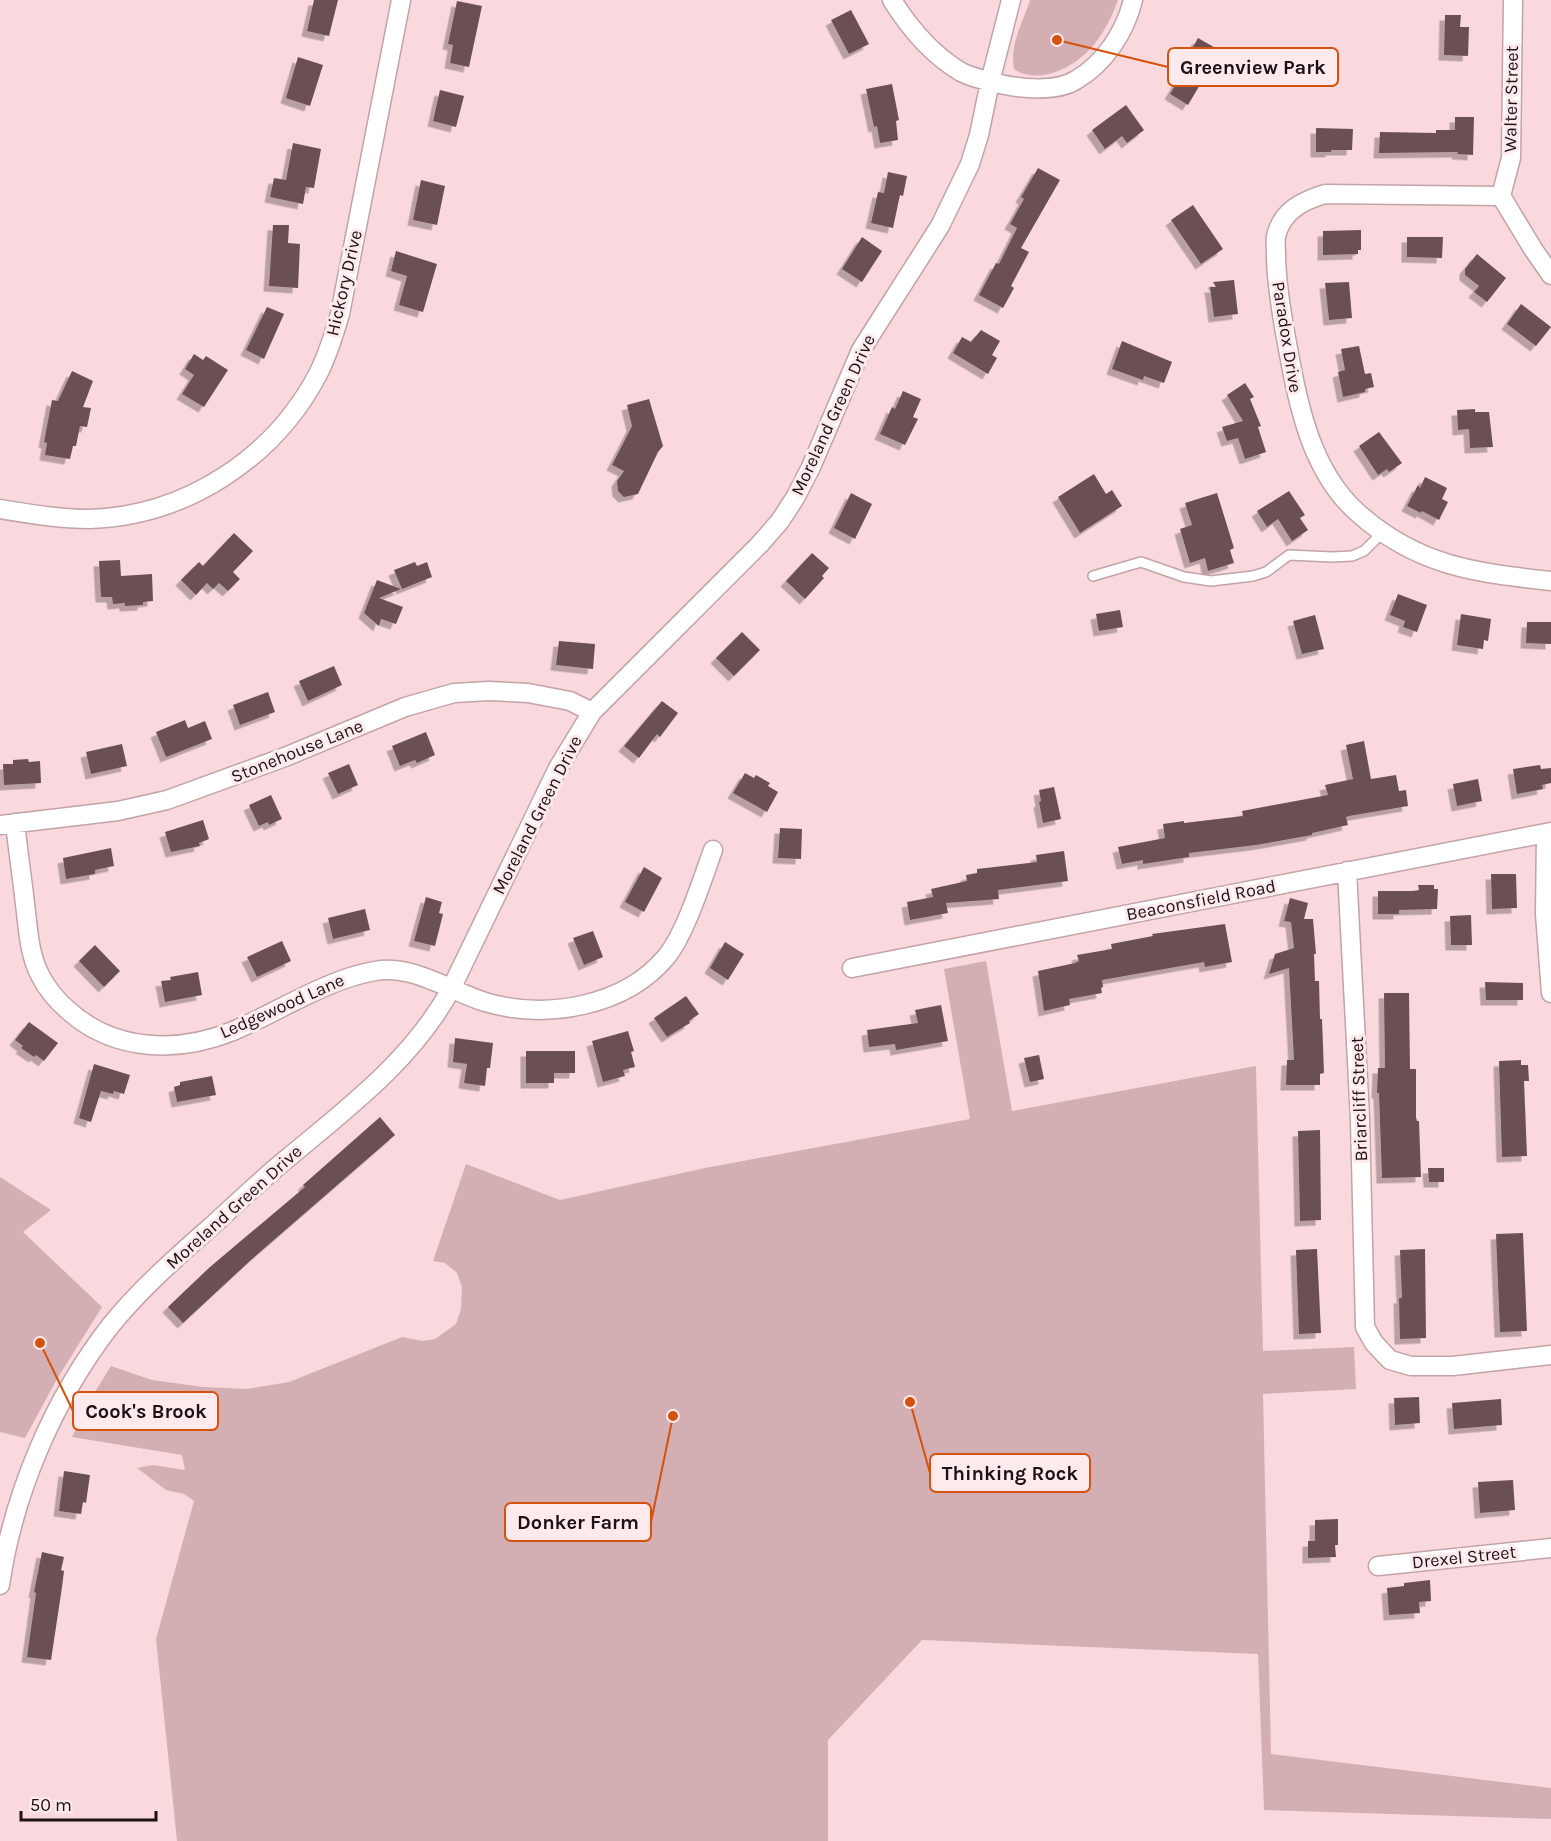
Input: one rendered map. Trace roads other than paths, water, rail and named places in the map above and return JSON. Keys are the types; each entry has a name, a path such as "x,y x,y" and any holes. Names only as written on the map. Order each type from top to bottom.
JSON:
{"street":[{"name":"Hickory Drive","path":"0,509 60,518 92,519 153,509 183,499 236,469 262,448 283,425 302,400 318,373 331,344 340,314 401,0"},
{"path":"892,0 914,32 937,55 963,73 990,82 1029,88 1051,87 1075,81 1110,50 1123,29 1133,0"},
{"name":"Moreland Green Drive","path":"1,1576 16,1513 40,1448 77,1376 112,1325 175,1258 357,1100 389,1070 428,1026 451,989 558,768 592,712 760,544 780,521 795,498 861,351 940,226 962,182 975,152 1011,0"},
{"name":"Walter Street","path":"1501,196 1511,158 1513,0"},
{"name":"Paradox Drive","path":"1501,196 1325,194 1303,201 1286,215 1276,237 1276,284 1298,406 1314,449 1335,489 1358,513 1383,532 1414,551 1442,563 1484,573 1551,581"},
{"path":"1501,196 1551,275"},
{"name":"Stonehouse Lane","path":"7,824 118,812 167,800 285,757 405,707 454,693 489,691 528,693 570,701 592,712"},
{"name":"Ledgewood Lane","path":"7,824 29,939 39,974 55,998 76,1017 116,1039 150,1046 203,1040 240,1028 346,978 378,970 412,974 485,1002 526,1009 587,1005 614,995 649,973 667,955 680,932 713,850"},
{"path":"1548,832 1545,914 1551,993"},
{"name":"Beaconsfield Road","path":"852,968 1548,832"},
{"name":"Briarcliff Street","path":"1347,871 1360,1119 1365,1327 1374,1343 1390,1360 1411,1366 1453,1366 1549,1350"},
{"name":"Drexel Street","path":"1378,1566 1551,1548"}],"lane":[{"path":"1093,576 1141,562 1184,577 1211,581 1253,576 1266,572 1289,555 1332,558 1352,556 1364,551 1383,532"}],"place":[{"name":"Greenview Park","path":"1057,40"},
{"name":"Cook's Brook","path":"40,1343"},
{"name":"Thinking Rock","path":"910,1402"},
{"name":"Donker Farm","path":"673,1416"}]}
